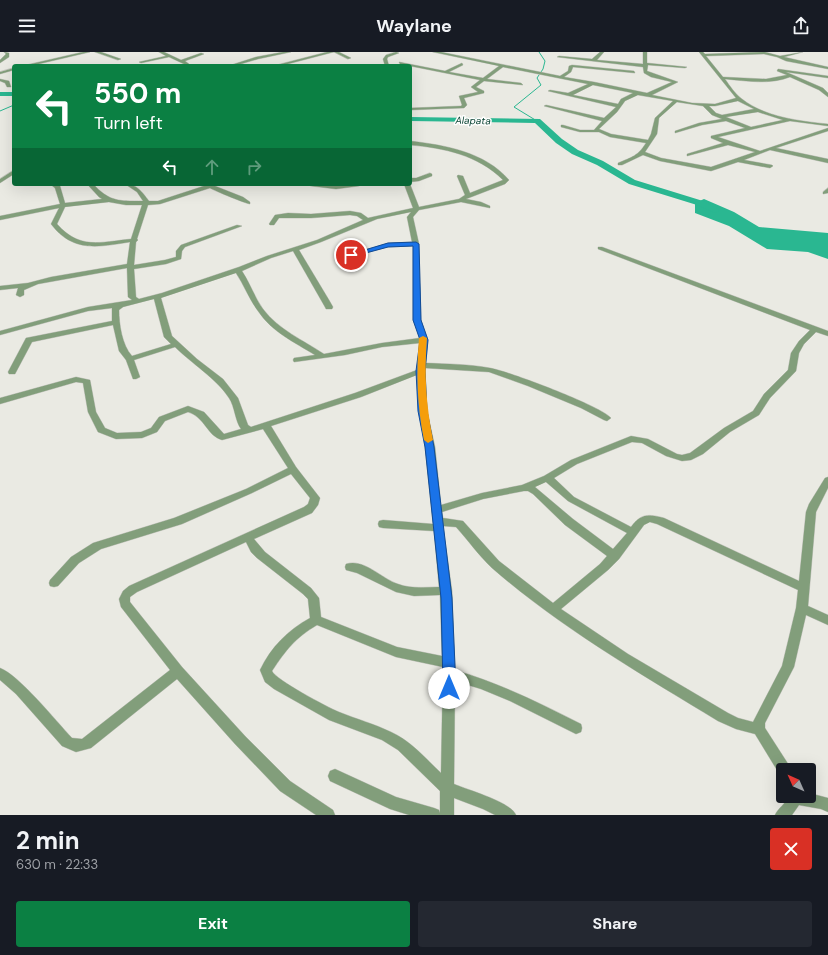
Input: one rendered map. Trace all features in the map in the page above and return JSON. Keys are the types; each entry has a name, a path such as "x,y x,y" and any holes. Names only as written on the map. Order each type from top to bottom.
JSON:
{"street":[{"path":"0,61 7,57 8,54 6,52"},
{"path":"31,64 88,52"},
{"path":"97,52 119,59"},
{"path":"161,52 187,64"},
{"path":"237,64 257,58 289,52"},
{"path":"283,64 334,52 349,58"},
{"path":"386,64 385,59 387,56 397,52 400,64"},
{"path":"435,52 541,74 594,83 676,101 715,105 739,99"},
{"path":"593,61 602,52"},
{"path":"645,52 645,72 676,82 647,95"},
{"path":"780,58 801,52"},
{"path":"702,54 760,53 828,68"},
{"path":"182,61 202,54"},
{"path":"702,54 724,78 739,99 759,110 790,120 828,125"},
{"path":"142,62 170,56"},
{"path":"559,57 593,61 685,67"},
{"path":"778,70 776,67 780,58"},
{"path":"42,61 47,64"},
{"path":"446,72 462,64"},
{"path":"412,109 464,106 465,105 460,98 482,92 472,87 503,65"},
{"path":"561,77 570,71 570,67 572,66 634,72"},
{"path":"412,67 482,79 522,84"},
{"path":"0,73 12,70"},
{"path":"778,70 821,90 828,96"},
{"path":"778,70 828,78"},
{"path":"724,78 773,80 786,78 789,75"},
{"path":"0,80 7,82 8,86"},
{"path":"568,94 594,83"},
{"path":"550,91 619,106"},
{"path":"598,131 596,129 597,127 619,106 623,100 638,93"},
{"path":"620,164 642,153 654,134 657,118 676,101"},
{"path":"705,105 710,112 751,129"},
{"path":"546,106 605,120"},
{"path":"722,117 759,110"},
{"path":"677,132 701,124 728,119"},
{"path":"759,152 713,137 790,120"},
{"path":"563,126 580,131 598,131 649,142"},
{"path":"642,153 660,159 708,170 828,129"},
{"path":"689,155 728,143"},
{"path":"322,356 302,342 279,330 260,310 248,285 238,270 269,257 341,232 368,220 388,214 461,200 503,183 506,180 496,170 458,151 441,146 412,145"},
{"path":"770,148 828,161"},
{"path":"737,160 770,166"},
{"path":"0,182 12,173"},
{"path":"412,180 417,180 430,175"},
{"path":"460,176 468,196"},
{"path":"56,186 58,187 63,205 54,224 59,230 82,244 135,240"},
{"path":"92,186 101,196 109,200"},
{"path":"131,186 139,191 147,203"},
{"path":"0,218 63,205 109,200 126,203 167,201 210,186"},
{"path":"215,186 230,195 246,200 248,203"},
{"path":"408,186 417,209"},
{"path":"461,200 479,203 488,207"},
{"path":"137,301 132,298 133,296 130,289 131,266 138,224 145,211 145,204 147,203"},
{"path":"417,209 410,217 416,244 417,320 424,340 421,368 423,411 430,447 446,591 449,669 447,815"},
{"path":"272,224 277,216 288,214 311,216 350,212 359,214 368,220"},
{"path":"0,288 30,285 70,275 166,262 179,258 179,251 183,246 239,226"},
{"path":"351,255 388,245 416,244"},
{"path":"600,248 828,334"},
{"path":"295,249 317,284 329,307"},
{"path":"0,333 88,309 121,305 156,297 248,266"},
{"path":"20,294 21,289 30,285"},
{"path":"156,297 168,337 194,361 220,381 234,398 244,427 250,430"},
{"path":"121,305 115,309 116,322 123,350 130,359 136,377"},
{"path":"12,372 29,340 116,322"},
{"path":"524,488 547,478 574,462 631,439 639,438 652,443 672,456 683,458 703,450 714,439 727,430 753,416 764,400 792,371 791,361 796,351 802,341 815,329"},
{"path":"297,360 345,353 382,345 424,340"},
{"path":"130,359 177,344"},
{"path":"0,401 76,379 87,382 92,412 101,430 116,436 142,435 154,430 162,420 188,409 202,414 207,418 217,434 222,437 266,426 358,395 421,368 474,368 490,370 525,382 584,406 607,418"},
{"path":"266,426 292,469 315,498 313,505 308,510 133,589 126,593 123,600 178,671 240,740 285,786 328,815"},
{"path":"54,583 75,560 97,546 178,521 249,491 292,469"},
{"path":"547,478 571,499 634,532"},
{"path":"781,763 759,729 759,723 788,667 802,608 812,512 814,504 828,480"},
{"path":"437,510 482,496 530,488 569,522 615,556"},
{"path":"553,609 615,556 644,519 654,518 804,588"},
{"path":"383,524 439,525 450,522 459,524 495,564 553,609 624,658 723,717 736,723 759,729"},
{"path":"248,537 255,549 261,555 307,591 313,598 316,620"},
{"path":"350,567 359,569 394,588 406,591 446,591"},
{"path":"802,608 828,620"},
{"path":"316,620 396,652 449,669 510,695 576,728"},
{"path":"316,620 302,628 283,644 266,670 269,678 278,685 334,716 388,736 403,746 448,789 487,803 509,815"},
{"path":"0,673 20,690 67,742 72,745 80,746 86,744 178,671"},
{"path":"335,776 395,804 434,815"},
{"path":"816,801 828,805"},
{"path":"782,815 793,803"}],"shaded area":[{"path":"704,199 734,212 759,227 828,233 828,259 808,252 767,249 729,226 695,213 695,203"}],"waterway":[{"path":"537,121 514,107 541,85 537,78 543,69 545,61 539,52"},
{"name":"Alapata","path":"0,94 12,94"},
{"path":"0,111 12,106"},
{"path":"412,119 537,121 559,141 575,152 600,163 632,182 700,203 715,210"}],"slow traffic":[{"path":"423,338 420,371 423,411 428,440"}],"route":[{"path":"351,255 388,245 416,244 417,320 424,340 420,371 423,411 430,447 439,522 446,598 450,674 449,688"}]}
